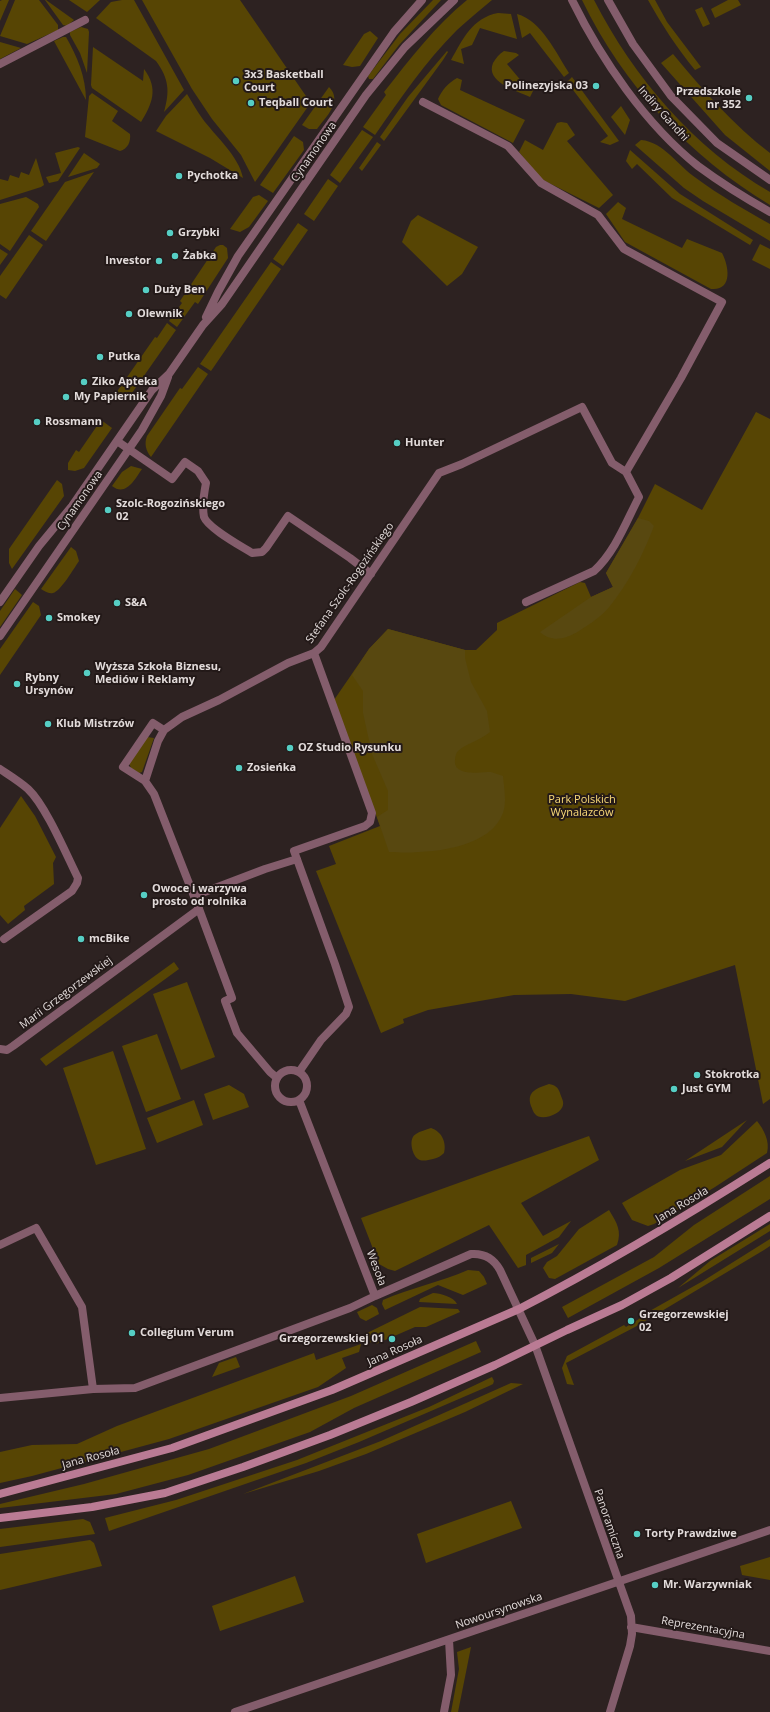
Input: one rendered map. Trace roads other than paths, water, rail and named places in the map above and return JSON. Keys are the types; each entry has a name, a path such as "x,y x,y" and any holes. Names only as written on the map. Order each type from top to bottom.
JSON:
{"main road":[{"name":"Jana Rosoła","path":"0,1494 172,1448 332,1390 519,1309 635,1246 770,1163"},
{"path":"0,1518 92,1507 165,1493 243,1467 330,1435 418,1399 628,1302 671,1278 770,1216"}],"street":[{"name":"Cynamonowa","path":"203,326 218,292 238,256 394,32 422,0"},
{"name":"Cynamonowa","path":"0,602 39,546 72,506 152,390 169,374 203,326 222,304 362,101 405,47 454,0"},
{"name":"Indiry Gandhi","path":"572,0 587,32 610,68 651,120 698,166 746,199 770,212"},
{"name":"Indiry Gandhi","path":"608,0 633,44 672,96 717,143 770,180"},
{"path":"0,64 85,20"},
{"path":"423,102 508,146 541,183 598,215 624,249 722,302 666,405 626,472 639,497 620,534 601,565 594,571 526,602"},
{"name":"Cynamonowa","path":"0,636 129,449 161,396 169,374"},
{"name":"Stefana Szolc-Rogozińskiego","path":"164,730 182,717 219,700 288,663 314,653 321,647 439,473 462,464 582,407 612,463 626,472"},
{"path":"117,441 172,480 185,462 198,471 206,483 204,513 207,523 252,553 262,552 266,548 288,516 371,574"},
{"path":"299,1072 321,1040 346,1014 348,1007 336,964 294,851 365,826 370,822 372,817 372,813 314,653"},
{"path":"145,782 158,741 164,730 153,723 123,767 145,782 154,794 232,998 225,1001 234,1027 237,1033 276,1078"},
{"path":"0,769 33,795 44,811 78,878 72,891 4,939"},
{"path":"194,896 297,859"},
{"name":"Marii Grzegorzewskiej","path":"0,1049 7,1050 13,1046 199,909"},
{"path":"287,1070 299,1072 307,1083 304,1096 299,1100 287,1102 277,1096 274,1084 276,1078 287,1070"},
{"name":"Wesoła","path":"299,1100 375,1296 466,1256 477,1254 488,1256 497,1265 535,1345"},
{"path":"0,1244 36,1228 82,1307 93,1389"},
{"path":"0,1398 93,1389 135,1388 350,1308 375,1296"},
{"name":"Panoramiczna","path":"535,1345 631,1616 630,1646 610,1712"},
{"name":"Nowoursynowska","path":"235,1712 770,1530"},
{"name":"Reprezentacyjna","path":"631,1627 770,1651"},
{"path":"444,1712 451,1675 450,1640"}],"place":[{"name":"3x3 Basketball Court","path":"236,81"},
{"name":"Polinezyjska 03","path":"596,86"},
{"name":"Przedszkole nr 352","path":"749,98"},
{"name":"Teqball Court","path":"251,103"},
{"name":"Pychotka","path":"179,176"},
{"name":"Grzybki","path":"170,233"},
{"name":"Żabka","path":"175,256"},
{"name":"Investor","path":"159,261"},
{"name":"Duży Ben","path":"146,290"},
{"name":"Olewnik","path":"129,314"},
{"name":"Putka","path":"100,357"},
{"name":"Ziko Apteka","path":"84,382"},
{"name":"My Papiernik","path":"66,397"},
{"name":"Rossmann","path":"37,422"},
{"name":"Hunter","path":"397,443"},
{"name":"Szolc-Rogozińskiego 02","path":"108,510"},
{"name":"S&A","path":"117,603"},
{"name":"Smokey","path":"49,618"},
{"name":"Wyższa Szkoła Biznesu, Mediów i Reklamy","path":"87,673"},
{"name":"Rybny Ursynów","path":"17,684"},
{"name":"Klub Mistrzów","path":"48,724"},
{"name":"OZ Studio Rysunku","path":"290,748"},
{"name":"Zosieńka","path":"239,768"},
{"name":"Owoce i warzywa prosto od rolnika","path":"144,895"},
{"name":"mcBike","path":"81,939"},
{"name":"Stokrotka","path":"697,1075"},
{"name":"Just GYM","path":"674,1089"},
{"name":"Grzegorzewskiej 02","path":"631,1321"},
{"name":"Collegium Verum","path":"132,1333"},
{"name":"Grzegorzewskiej 01","path":"392,1339"},
{"name":"Torty Prawdziwe","path":"637,1534"},
{"name":"Mr. Warzywniak","path":"655,1585"}],"park label":[{"name":"Park Polskich Wynalazców","path":"582,806"}]}
